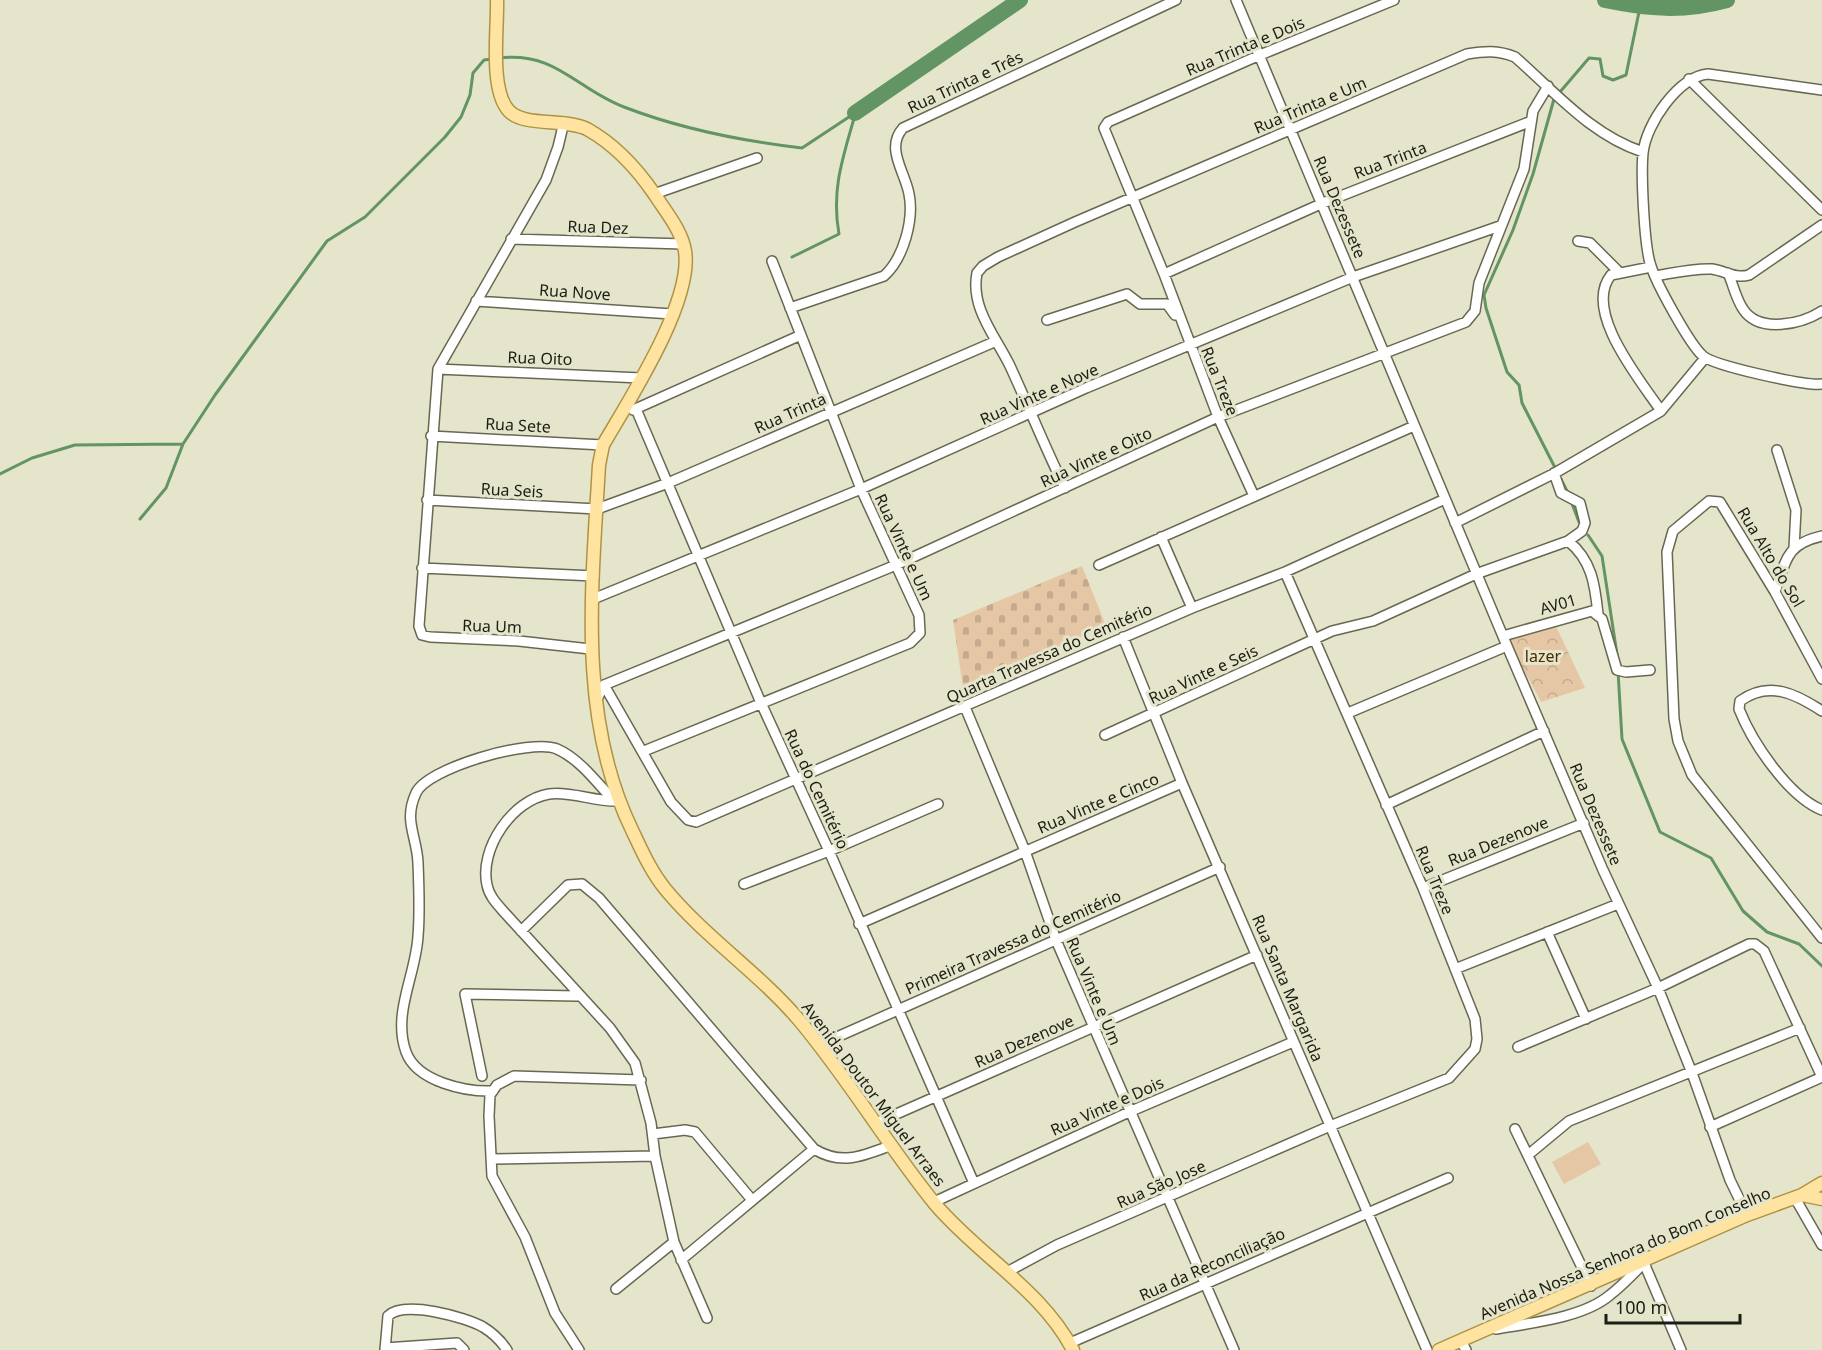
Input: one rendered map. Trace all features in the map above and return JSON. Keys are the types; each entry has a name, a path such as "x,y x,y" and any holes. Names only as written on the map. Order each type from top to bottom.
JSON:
{"main road":[{"path":"497,6 497,74 502,100 508,111 522,118 564,122 585,128 606,143 638,173 654,194 684,244 686,268 662,339 603,445"},
{"name":"Avenida Doutor Miguel Arraes","path":"603,445 597,509 590,649 606,766 616,801 650,867 668,892 770,989 819,1045 934,1202 1033,1296 1072,1346"},
{"name":"Avenida Nossa Senhora do Bom Conselho","path":"1440,1350 1464,1346 1486,1331 1644,1263 1747,1215 1798,1197 1822,1183"},
{"path":"1798,1197 1822,1199"}],"street":[{"name":"Rua Trinta e Três","path":"790,308 884,276 894,265 902,246 911,211 909,192 895,147 895,139 903,128 1176,0"},
{"name":"Rua Dezessete","path":"1236,0 1323,202 1455,524 1618,904 1658,988 1692,1073 1730,1180 1747,1215"},
{"name":"Rua Trinta e Dois","path":"1108,122 1260,55 1394,0"},
{"name":"Rua Trinta e Um","path":"1132,197 1467,54 1487,50 1502,51 1515,57 1550,88"},
{"path":"1822,90 1708,74 1689,79 1666,103 1643,152 1646,229 1653,272 1683,329 1705,358 1780,378 1822,384"},
{"path":"1689,79 1822,210"},
{"path":"1500,226 1526,162 1530,142 1529,122 1550,88 1605,136 1643,152"},
{"path":"564,122 546,180 438,369 422,568 594,576"},
{"name":"Rua Treze","path":"1108,122 1104,125 1104,132 1164,274 1218,417 1254,496"},
{"name":"Rua Trinta","path":"1164,274 1323,202 1529,122"},
{"path":"654,194 757,158"},
{"path":"1065,488 1010,368 994,342 976,295 976,280 979,270 998,257 1132,197"},
{"path":"1661,411 1610,330 1604,305 1606,284 1611,275 1703,269 1739,277 1749,275 1822,225"},
{"name":"Rua Vinte e Nove","path":"593,599 861,489 1189,344 1353,277 1500,226"},
{"name":"Rua Vinte e Oito","path":"604,685 896,565 1218,417 1385,351 1458,326 1474,314 1479,283 1500,226"},
{"name":"Rua Dez","path":"511,239 684,244"},
{"path":"1578,241 1590,243 1620,273"},
{"name":"Rua Vinte e Um","path":"644,751 918,638 921,630 919,615 861,489 772,261"},
{"path":"1728,273 1743,310 1756,320 1780,324 1799,322 1822,311"},
{"path":"1047,320 1127,294 1140,304 1167,304 1182,324"},
{"name":"Rua Nove","path":"476,301 672,314"},
{"path":"620,415 801,335"},
{"name":"Rua Trinta","path":"597,509 668,483 994,342"},
{"path":"1455,524 1558,472 1661,411 1705,358"},
{"name":"Rua Oito","path":"438,369 641,378"},
{"name":"Rua do Cemitério","path":"636,409 761,703 829,851 896,1010 973,1181"},
{"path":"1099,565 1414,426"},
{"name":"Rua Sete","path":"431,436 603,445"},
{"path":"1775,591 1794,548 1796,510 1777,450"},
{"path":"1558,472 1561,494 1580,503 1585,523 1582,531 1568,541 1585,557 1590,566 1599,614"},
{"name":"Quarta Travessa do Cemitério","path":"644,751 671,802 688,820 696,822 1123,637 1285,572 1445,499"},
{"name":"Rua Seis","path":"427,500 597,509"},
{"name":"Rua Alto do Sol","path":"1822,679 1775,591 1720,502 1709,501 1673,531 1668,541 1666,571 1674,719 1678,741 1692,775 1822,938"},
{"path":"1794,548 1805,540 1822,536"},
{"path":"1161,537 1192,608"},
{"name":"Rua Vinte e Seis","path":"1105,735 1332,631 1373,621 1476,573 1568,541"},
{"name":"Rua Um","path":"422,568 419,626 423,636 519,641 590,649"},
{"name":"Rua Treze","path":"1285,572 1423,888 1478,1030 1474,1049 1449,1078 1329,1126"},
{"name":"AV01","path":"1348,713 1505,641 1584,611 1599,614 1619,671 1650,670"},
{"name":"Rua Santa Margarida","path":"1123,637 1182,783 1427,1350"},
{"path":"597,699 604,685"},
{"path":"604,685 644,751"},
{"path":"1822,711 1797,695 1779,690 1746,697 1740,701 1739,708 1770,763 1783,779 1803,800 1822,810"},
{"name":"Rua Vinte e Um","path":"965,707 1024,851 1056,939 1166,1199 1234,1350"},
{"path":"1386,805 1544,731"},
{"path":"493,1091 476,1091 456,1087 421,1072 407,1054 400,1024 418,937 418,861 408,820 416,793 424,780 503,750 530,745 557,749 582,767 616,801"},
{"name":"Rua Vinte e Cinco","path":"859,924 1182,783"},
{"path":"616,801 563,794 542,796 517,811 493,842 486,866 487,887 491,897 622,1043 635,1063 653,1134 655,1156 674,1242 707,1318"},
{"path":"744,884 829,851 938,804"},
{"name":"Rua Dezenove","path":"1423,888 1584,823"},
{"name":"Primeira Travessa do Cemitério","path":"819,1045 1220,867"},
{"path":"521,931 568,885 582,884 599,898 814,1149 828,1157 844,1160 892,1145"},
{"path":"1455,969 1618,904"},
{"path":"1547,932 1586,1019"},
{"path":"1518,1047 1658,988 1749,944 1760,946 1822,1077 1710,1127"},
{"name":"Rua Dezenove","path":"876,1123 1257,955"},
{"path":"482,1076 465,994 578,996"},
{"path":"1528,1155 1569,1121 1800,1028"},
{"name":"Rua Vinte e Dois","path":"934,1202 973,1181 1293,1042"},
{"path":"579,1350 555,1313 525,1237 492,1176 488,1104 497,1085 514,1076 641,1080"},
{"name":"Rua São Jose","path":"1007,1272 1057,1245 1329,1126"},
{"path":"1515,1129 1591,1286"},
{"path":"653,1134 685,1130 695,1132 752,1200"},
{"path":"681,1260 814,1149"},
{"path":"491,1159 655,1156"},
{"name":"Rua da Reconciliação","path":"1072,1346 1205,1283 1448,1178"},
{"path":"1798,1197 1822,1245"},
{"path":"616,1289 674,1242"},
{"path":"1486,1331 1560,1317 1588,1307 1609,1297 1644,1263 1681,1350"},
{"path":"464,1350 457,1343 385,1349 388,1316 402,1310 445,1313 489,1331 507,1350"}],"green space":[{"path":"1082,566 1106,626 963,688 953,620"},
{"name":"lazer","path":"1555,624 1585,688 1541,702 1507,638"},
{"path":"1588,1142 1601,1164 1564,1184 1552,1162"}],"waterway":[{"path":"855,113 1020,0"},
{"path":"1605,0 1666,8 1681,8 1727,0"},
{"path":"1569,495 1522,403 1519,385 1507,372 1486,308 1484,295 1513,230 1533,174 1554,99 1589,58 1600,59 1603,76 1613,80 1626,75 1640,7"},
{"path":"499,58 519,57 536,60 565,73 592,91 624,107 690,128 757,142 802,148 855,113"},
{"path":"140,519 166,488 183,444 215,395 327,241 365,217 445,137 461,117 470,95 473,73 484,60 492,59"},
{"path":"792,257 839,234 837,188 855,115"},
{"path":"0,474 32,458 75,445 183,444"},
{"path":"1571,501 1579,522"},
{"path":"1588,535 1602,556 1618,661"},
{"path":"1618,671 1622,739 1660,832 1711,858 1743,911 1767,932 1799,944 1822,966"}]}
